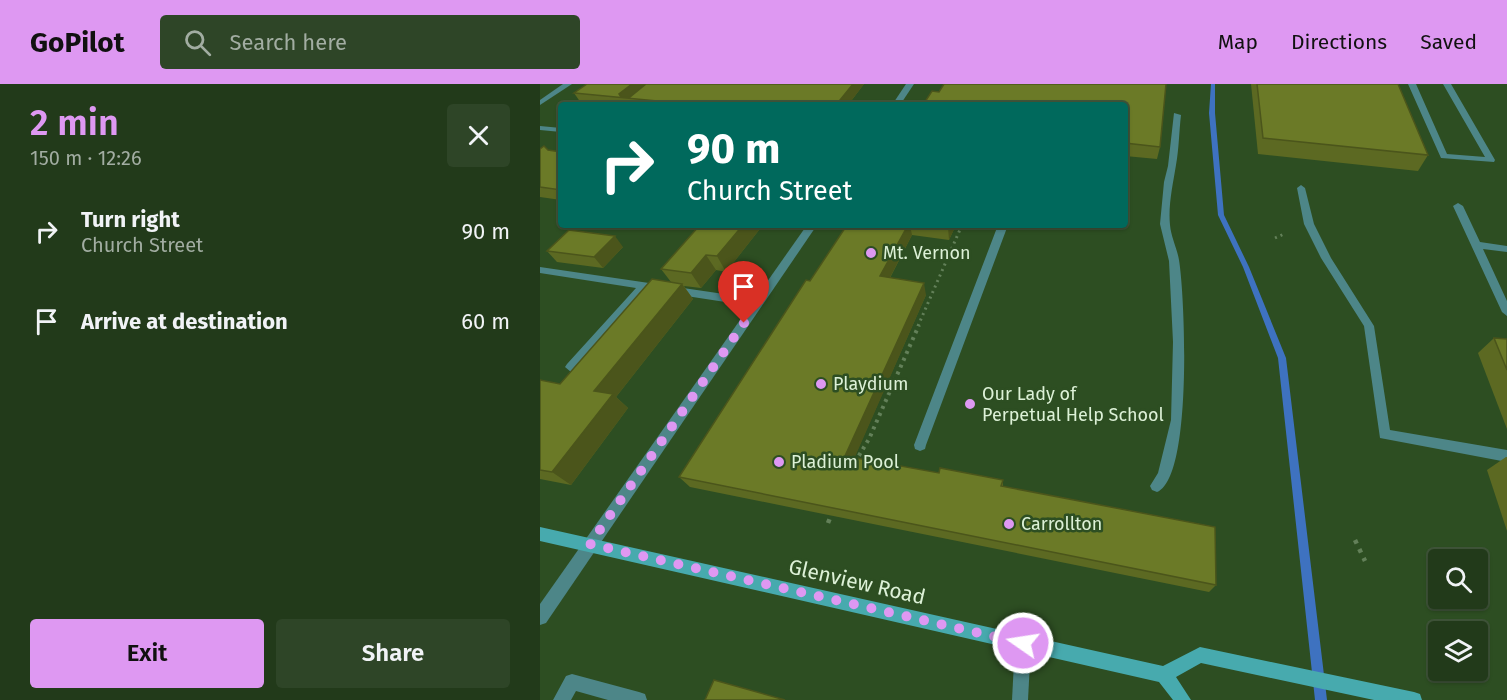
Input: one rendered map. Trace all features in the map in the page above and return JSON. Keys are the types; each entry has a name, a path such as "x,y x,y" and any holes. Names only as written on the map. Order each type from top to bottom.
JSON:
{"main road":[{"name":"Glenview Road","path":"540,534 1164,675"},
{"path":"1183,700 1164,675 1200,655 1409,699"}],"street":[{"path":"540,103 568,84"},
{"path":"898,102 910,84"},
{"path":"1412,84 1443,156 1491,160 1447,84"},
{"path":"1157,486 1164,475 1177,420 1179,342 1174,261 1165,224 1177,115"},
{"path":"540,128 558,130"},
{"path":"1301,188 1309,224 1326,258 1369,326 1384,434 1507,456"},
{"path":"1458,206 1507,312"},
{"path":"540,617 810,228"},
{"path":"920,445 1002,228"},
{"path":"1476,245 1507,249"},
{"path":"540,270 758,303"},
{"path":"571,367 644,286"},
{"path":"1020,700 1023,643"},
{"path":"561,700 572,682 639,700"}],"path":[{"path":"853,466 869,439 961,228"},
{"path":"1275,238 1284,234"},
{"path":"828,523 836,504"},
{"path":"1355,540 1365,561"}],"building":[{"path":"587,84 632,84 619,94 621,97 630,97 646,84 853,84 838,102 668,102 574,93"},
{"path":"944,84 1166,84 1160,147 1128,143 1128,102 925,102 932,91 939,92"},
{"path":"1257,84 1398,84 1428,155 1263,138"},
{"path":"544,146 548,150 558,152 558,190 540,187 540,149"},
{"path":"697,228 740,228 717,256 706,255 691,273 661,269"},
{"path":"845,228 906,228 880,276 924,283 845,456 939,473 940,468 1003,480 1001,486 1215,527 1216,585 679,477 806,280 810,281"},
{"path":"569,230 615,236 594,257 547,251"},
{"path":"652,279 682,284 594,391 613,394 552,472 540,470 540,380 560,384"},
{"path":"1494,338 1507,339 1507,370"},
{"path":"714,680 785,700 705,700"}],"waterway":[{"path":"1213,84 1212,113 1221,215 1246,267 1282,358 1321,700"}],"place":[{"name":"Mt. Vernon","path":"871,253"},
{"name":"Playdium","path":"821,384"},
{"name":"Our Lady of Perpetual Help School","path":"970,404"},
{"name":"Pladium Pool","path":"779,462"},
{"name":"Carrollton","path":"1009,524"}],"route":[{"path":"744,323 590,544 1023,643"}]}
